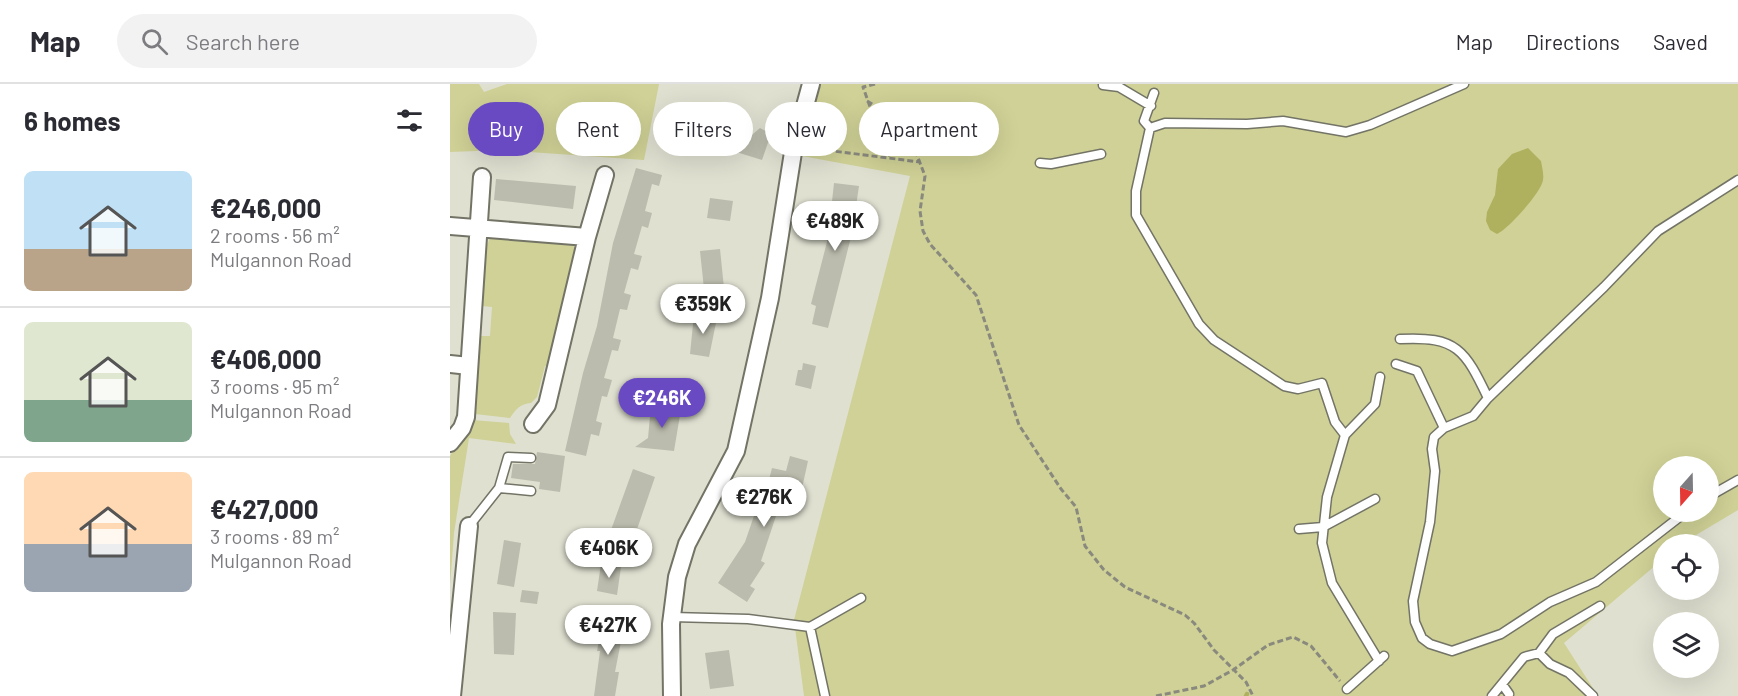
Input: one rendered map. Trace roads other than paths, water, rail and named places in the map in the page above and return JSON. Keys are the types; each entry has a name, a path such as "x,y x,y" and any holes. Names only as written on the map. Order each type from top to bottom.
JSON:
{"street":[{"path":"672,696 672,617 677,577 687,544 731,463 748,408 770,298 794,146 811,84"},
{"path":"533,424 547,405 587,237 605,174"},
{"path":"450,443 462,428 466,417 469,366 477,319 478,228 482,177"},
{"path":"450,226 587,237"},
{"path":"450,364 469,366"},
{"path":"452,696 469,526"}],"lane":[{"path":"1150,128 1165,123 1247,124 1282,121 1346,132 1370,125 1464,84"},
{"path":"1103,85 1119,87 1151,106"},
{"path":"1150,128 1144,121 1154,93"},
{"path":"1150,128 1136,191 1136,215 1199,324 1214,340 1284,386 1298,389 1322,383 1335,422 1345,435"},
{"path":"1040,163 1051,164 1101,154"},
{"path":"1673,522 1596,582 1550,602 1501,634 1452,651 1430,644 1422,638 1415,622 1413,601 1430,522 1435,471 1432,449 1434,437 1444,428 1473,416 1488,398 1605,287 1658,231 1738,180"},
{"path":"1400,339 1423,338 1444,342 1460,350 1474,369 1488,398"},
{"path":"1396,364 1417,371 1444,428"},
{"path":"1347,690 1382,659 1332,584 1322,543 1323,527 1327,497 1345,435 1374,404 1380,377"},
{"path":"469,526 499,488 508,456 531,458"},
{"path":"1719,491 1738,480"},
{"path":"499,488 531,491"},
{"path":"1299,529 1323,527 1375,499"},
{"path":"672,617 748,619 810,627 861,598"},
{"path":"1492,696 1524,657 1539,653 1553,634 1600,606"},
{"path":"810,627 825,696"},
{"path":"1539,653 1550,664 1569,673 1593,696"},
{"path":"1502,684 1509,694"}]}
